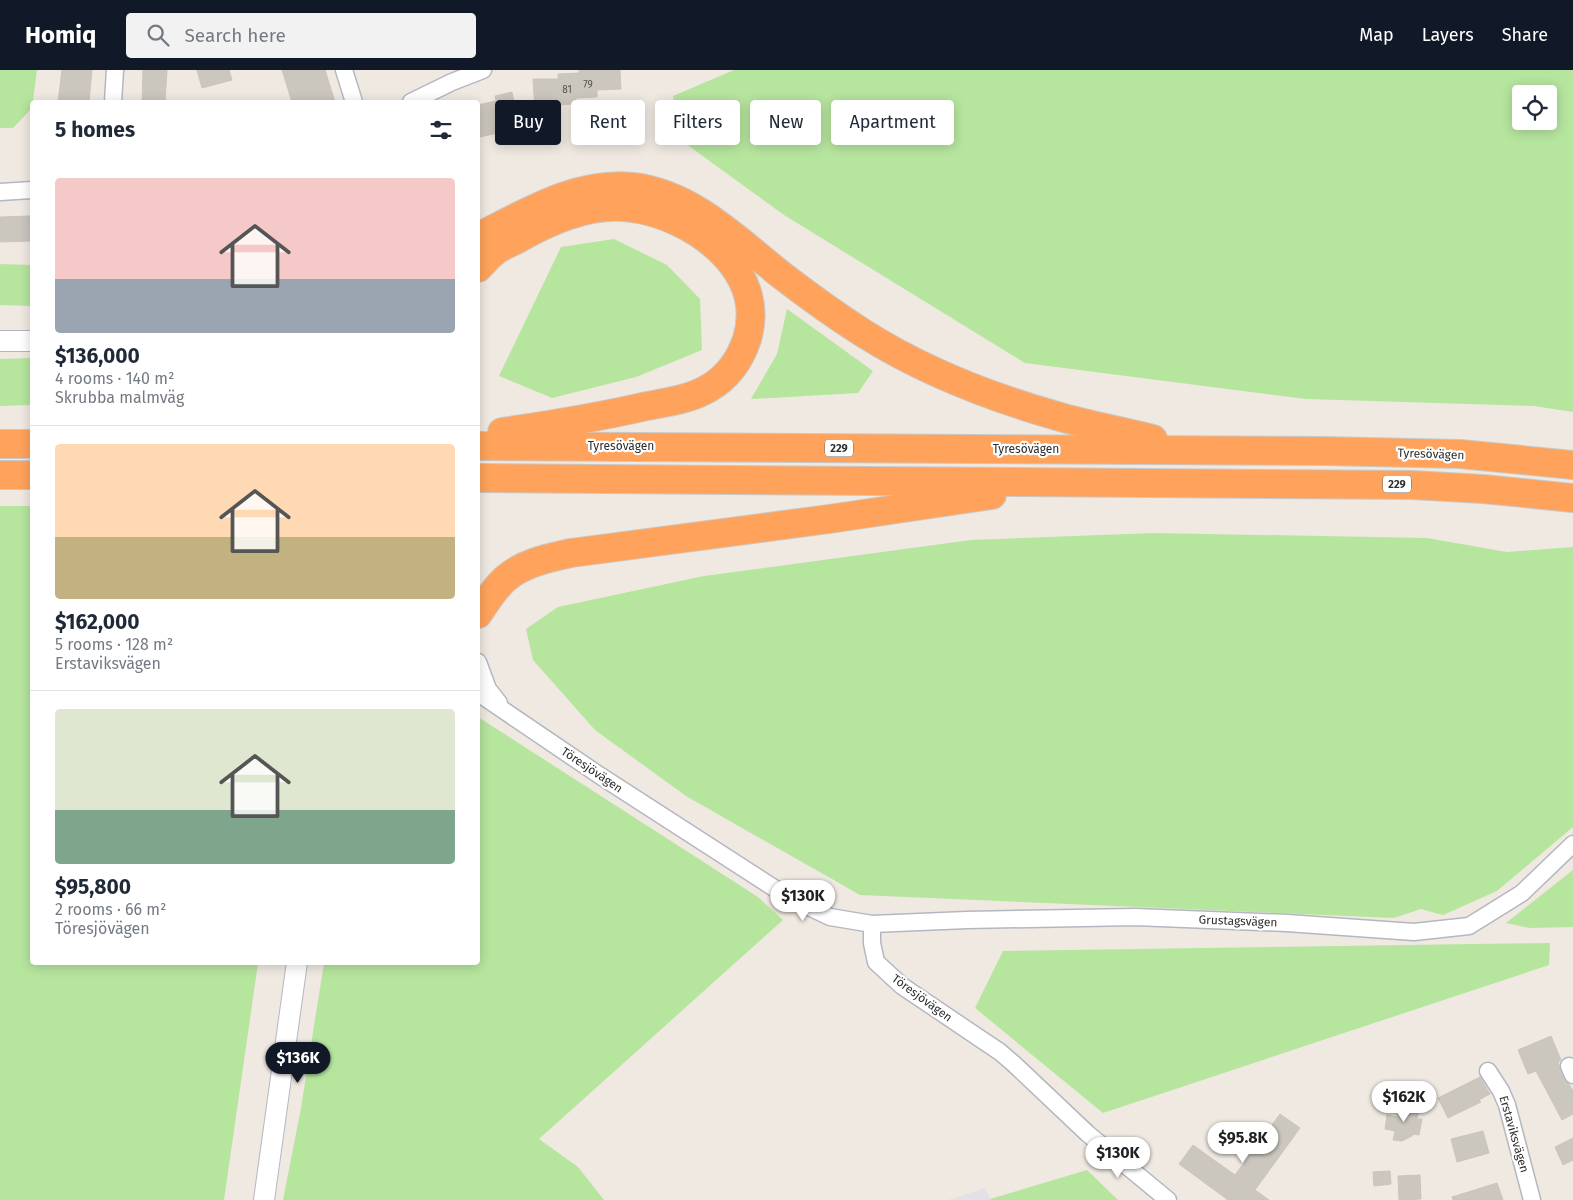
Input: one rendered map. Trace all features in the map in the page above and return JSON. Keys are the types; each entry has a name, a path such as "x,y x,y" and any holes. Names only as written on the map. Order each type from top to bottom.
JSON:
{"highway":[{"path":"480,236 545,204 571,194 595,188 615,186 660,192 683,202 708,217 782,276 863,333 947,377 1002,399 1058,417 1201,450"},
{"path":"480,266 495,251 535,229 580,212 607,207 631,207 661,215 691,229 715,245 731,262 740,276 748,295 750,312 750,330 735,364 724,378 690,397 553,425 480,436"},
{"path":"0,444 30,444"},
{"name":"Tyresövägen","path":"480,446 1201,450 1460,454 1573,465"},
{"path":"0,475 30,475"},
{"name":"229","path":"480,478 1412,485 1483,489 1573,498"},
{"path":"480,611 505,579 521,568 548,558 571,553 829,520 1077,482"}],"street":[{"path":"113,100 115,70"},
{"path":"344,70 353,100"},
{"path":"415,100 452,82 483,70"},
{"path":"0,192 30,190"},
{"path":"0,341 30,341"},
{"name":"Töresjövägen","path":"480,667 488,689 503,709"},
{"name":"Töresjövägen","path":"480,694 598,776 788,897 830,917 872,924 872,943 876,962 902,986 1000,1052 1088,1134 1168,1200"},
{"name":"Grustagsvägen","path":"872,924 1136,917 1287,923 1414,932 1470,926 1522,893 1573,844"},
{"path":"264,1200 297,965"},
{"name":"Erstaviksvägen","path":"1488,1071 1501,1091 1507,1105 1532,1200"}],"shaded area":[{"path":"985,1188 991,1200 948,1200"}],"green space":[{"path":"0,70 37,70 33,100 30,100 30,110 13,128 0,128"},
{"path":"734,70 1573,70 1573,412 1534,406 1306,399 1025,363 784,215 688,145 740,145 740,100 674,100 673,96"},
{"path":"614,239 667,265 700,299 702,350 636,377 552,398 499,376 561,247"},
{"path":"0,264 30,265 30,306 0,305"},
{"path":"787,309 873,371 858,393 751,399 777,354"},
{"path":"30,358 30,405 0,406 0,359"},
{"path":"0,506 30,506 30,965 258,965 224,1200 0,1200"},
{"path":"1154,533 1427,538 1507,552 1573,547 1573,827 1497,891 1443,915 1421,909 1394,918 860,895 686,796 595,730 533,660 526,629 558,607 704,576 971,540"},
{"path":"480,718 758,897 783,920 539,1139 578,1167 604,1200 283,1200 301,1108 324,965 480,965"},
{"path":"1573,870 1573,927 1530,928 1506,923"},
{"path":"1550,943 1549,965 1103,1113 975,1008 1003,951"},
{"path":"1087,1170 1118,1200 990,1199"}],"building":[{"path":"62,70 92,70 89,100 58,100"},
{"path":"143,70 167,70 165,100 142,100"},
{"path":"197,70 229,70 232,80 202,88"},
{"path":"282,70 325,70 334,100 291,100"},
{"path":"579,70 620,70 621,89 597,90 597,97 576,98 576,100 571,100 571,104 561,105 561,100 534,100 533,79 558,79 558,74 579,73"},
{"path":"512,92 514,100 496,100 495,96"},
{"path":"495,101 495,133 480,137 480,105"},
{"path":"30,216 30,241 0,242 0,217"},
{"path":"1551,1036 1561,1060 1558,1062 1560,1070 1573,1091 1573,1114 1562,1120 1536,1071 1528,1074 1518,1050"},
{"path":"1480,1077 1490,1094 1479,1100 1481,1102 1448,1118 1438,1098"},
{"path":"1399,1105 1419,1109 1417,1119 1422,1119 1419,1135 1413,1134 1402,1141 1393,1140 1395,1131 1385,1129 1387,1115 1397,1117"},
{"path":"1280,1114 1300,1128 1255,1190 1269,1200 1228,1200 1179,1164 1193,1145 1235,1175"},
{"path":"1483,1131 1489,1153 1457,1162 1451,1139"},
{"path":"1573,1138 1573,1160 1563,1165 1555,1147"},
{"path":"1390,1171 1391,1184 1374,1186 1373,1172"},
{"path":"1420,1175 1421,1199 1399,1200 1398,1176"},
{"path":"1497,1183 1503,1200 1453,1200 1452,1197"}]}
